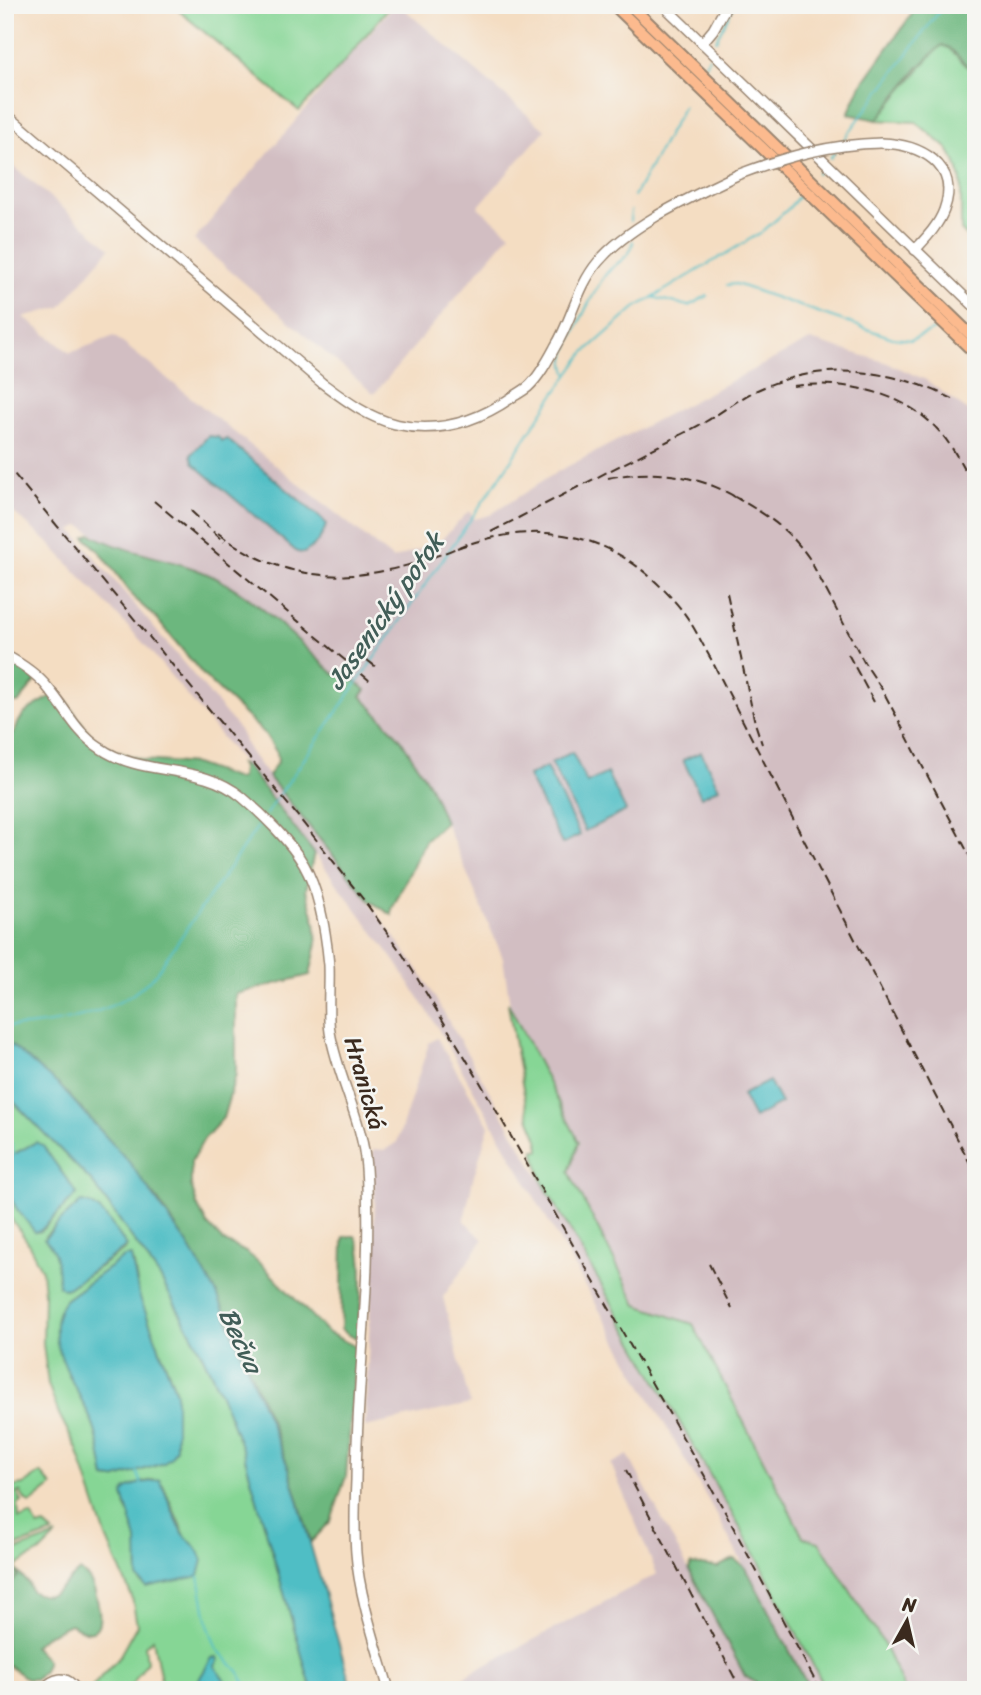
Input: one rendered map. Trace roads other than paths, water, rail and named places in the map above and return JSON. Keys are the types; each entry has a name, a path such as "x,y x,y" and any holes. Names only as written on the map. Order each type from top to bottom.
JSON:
{"highway":[{"path":"614,5 976,354"},
{"path":"630,5 976,340"}],"street":[{"path":"663,5 976,308"},
{"path":"702,43 727,5"},
{"path":"5,113 322,383 353,405 397,424 420,427 464,423 487,414 529,386 556,346 583,284 598,262 632,231 737,175 806,152 841,146 881,144 908,146 923,152 937,164 945,180 947,201 942,216 915,250"},
{"name":"Hranická","path":"5,655 41,680 75,726 102,750 142,766 187,772 213,779 242,797 298,856 314,890 327,954 333,1049 358,1118 364,1147 367,1264 356,1463 356,1554 389,1690"},
{"path":"42,1690 51,1681 63,1679 76,1690"}],"water":[{"path":"208,436 218,437 222,441 227,439 323,520 325,528 315,544 304,553 297,552 194,464 191,455"},
{"path":"572,752 587,783 607,773 626,811 585,831 551,763"},
{"path":"701,752 719,788 701,797 683,760"},
{"path":"546,767 580,835 562,844 528,776"},
{"path":"5,1040 60,1086 129,1162 188,1245 217,1294 289,1469 352,1690 312,1690 243,1451 220,1392 160,1277 93,1183 5,1093"},
{"path":"769,1081 781,1103 754,1118 742,1095"},
{"path":"36,1142 43,1146 77,1194 40,1231 35,1232 6,1190 5,1164 14,1154"},
{"path":"81,1202 102,1212 127,1246 63,1289 59,1286 55,1255 44,1239"},
{"path":"131,1256 139,1295 176,1393 176,1448 164,1463 114,1479 105,1478 95,1430 59,1349 57,1316 65,1300 124,1257"},
{"path":"160,1480 181,1531 199,1551 203,1560 199,1576 146,1587 138,1578 137,1540 123,1495 126,1489 140,1483"},
{"path":"217,1657 215,1666 229,1687 228,1690 200,1690 198,1681 212,1658"}],"waterway":[{"path":"716,40 734,5"},
{"name":"Jasenický potok","path":"842,142 944,5"},
{"path":"705,64 709,57"},
{"path":"634,196 684,106"},
{"name":"Jasenický potok","path":"830,158 835,152"},
{"name":"Jasenický potok","path":"817,174 823,167"},
{"name":"Jasenický potok","path":"266,814 584,353 635,308 762,232 799,196"},
{"path":"630,221 631,211"},
{"path":"568,375 565,359 582,316 606,274 630,252 633,241"},
{"path":"727,285 736,284 893,338 911,340 934,330"},
{"path":"652,297 688,306 707,296"},
{"name":"Jasenický potok","path":"5,1026 36,1025 72,1019 106,1008 136,992 154,976 263,819"},
{"path":"11,1143 14,1155"},
{"path":"137,1472 141,1483"},
{"path":"199,1576 208,1625 217,1649 238,1671 250,1690"}],"railway":[{"path":"491,532 693,429 755,391 780,381 830,372 856,372 906,381 955,400"},
{"path":"793,386 852,387 872,391 908,406 924,417 945,438 976,492"},
{"path":"5,463 296,814 403,955 480,1082 723,1508 820,1690"},
{"path":"608,478 643,474 677,476 711,485 742,501"},
{"path":"733,496 775,523 793,538 809,558 976,868"},
{"path":"154,501 370,681"},
{"path":"191,511 224,542"},
{"path":"218,533 248,553 278,566 339,576 401,567 466,544"},
{"path":"457,548 490,538 521,533 551,533 580,538 607,548 633,563 658,584 681,609 711,659 976,1175"},
{"path":"727,593 762,744"},
{"path":"848,654 874,702"},
{"path":"367,660 376,667"},
{"path":"709,1264 732,1309"},
{"path":"626,1470 741,1690"}],"water label":[{"name":"Bečva","path":"241,1340"}]}
